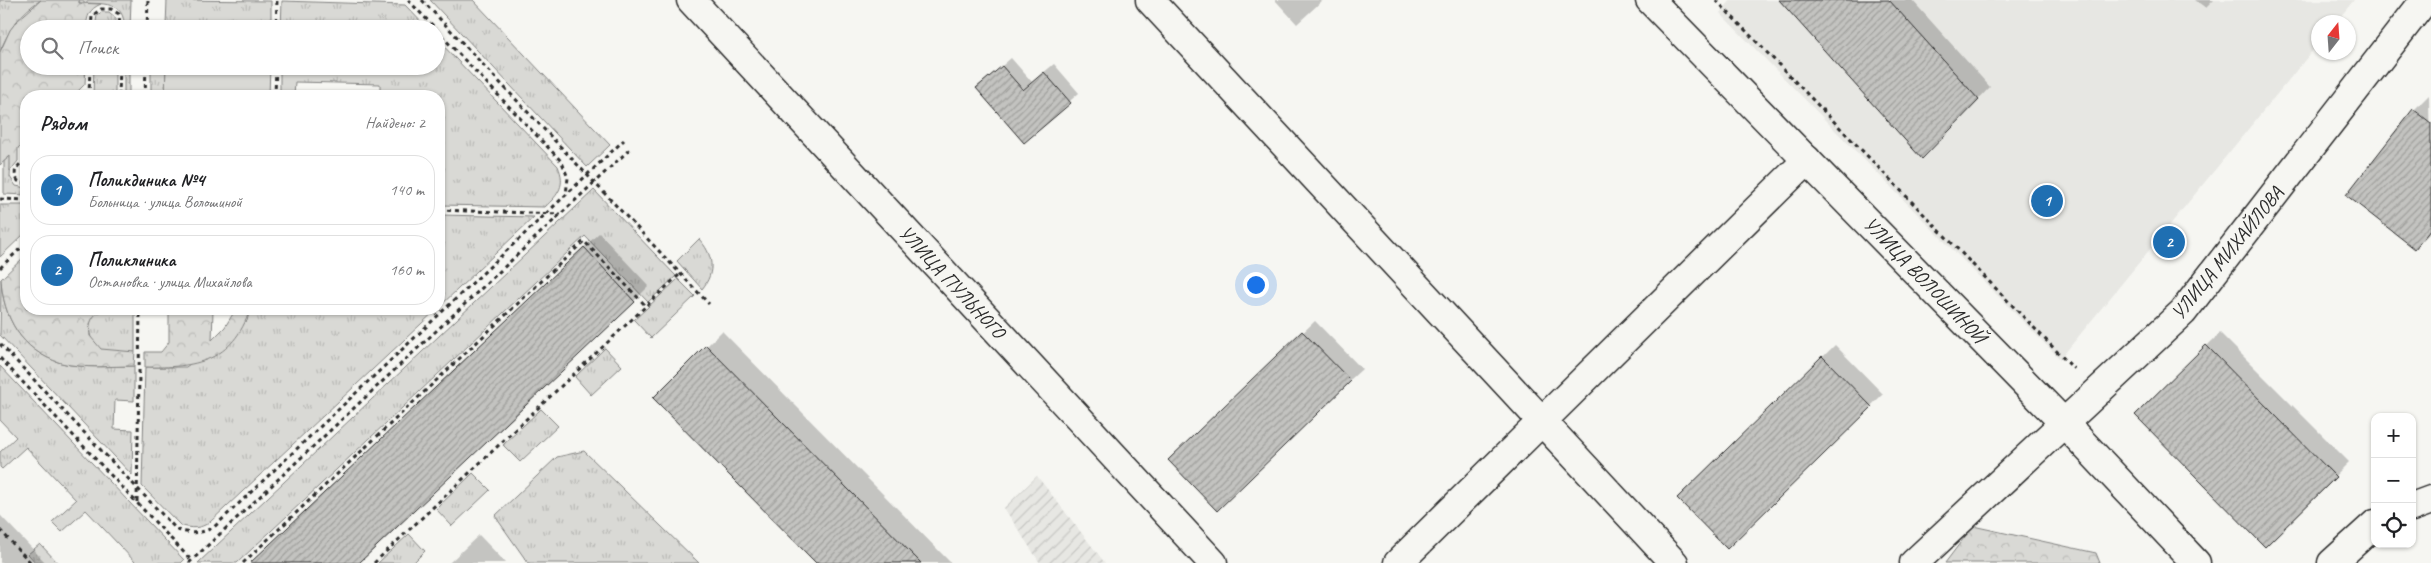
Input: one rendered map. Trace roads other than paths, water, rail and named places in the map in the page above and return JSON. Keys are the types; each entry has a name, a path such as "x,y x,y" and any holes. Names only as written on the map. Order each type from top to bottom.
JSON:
{"street":[{"name":"УЛИЦА ПУЛЬНОГО","path":"691,0 1213,563"},
{"path":"1150,0 1674,563"},
{"name":"УЛИЦА ВОЛОШИНОЙ","path":"1650,0 2064,423 2196,563"},
{"name":"УЛИЦА МИХАЙЛОВА","path":"1914,563 2183,312 2425,0"},
{"path":"1398,563 1807,160"},
{"path":"2416,506 2431,500"},
{"path":"2332,563 2371,528"}],"place":[{"name":"Поликдиника №4","path":"2047,201"},
{"name":"Поликлиника","path":"2169,242"}]}
